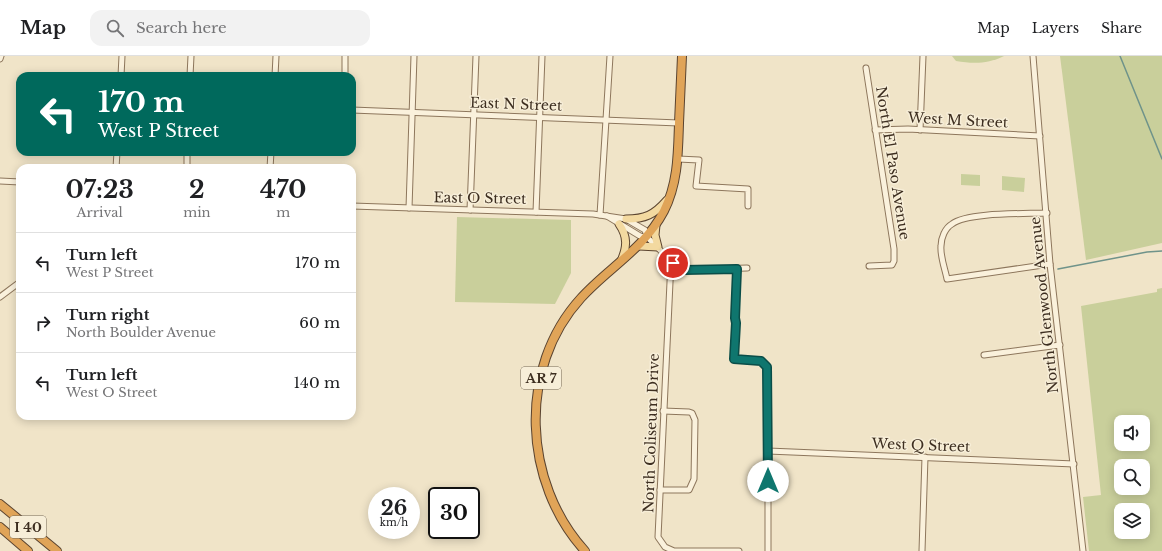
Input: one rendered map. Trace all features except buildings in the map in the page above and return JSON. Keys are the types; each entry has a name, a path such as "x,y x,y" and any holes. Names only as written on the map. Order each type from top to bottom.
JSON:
{"highway":[{"name":"AR 7","path":"585,551 563,523 550,498 541,472 536,425 538,392 544,367 553,343 564,321 588,291 620,264 647,237 656,225 670,197 676,176 678,158 682,56"},
{"name":"I 40","path":"0,504 56,551"},
{"name":"I 40","path":"0,527 28,551"}],"main road":[{"path":"620,264 626,243 622,222 650,216 659,210 670,197"},
{"path":"639,246 658,247 655,235 656,225"}],"street":[{"path":"0,60 1,56"},
{"path":"122,56 122,72"},
{"path":"190,72 191,56"},
{"path":"275,72 276,56"},
{"path":"345,56 345,72"},
{"path":"409,208 414,56"},
{"path":"470,210 476,56"},
{"path":"536,212 542,56"},
{"path":"600,215 610,56"},
{"path":"920,130 923,56"},
{"name":"North Glenwood Avenue","path":"1033,56 1050,264 1083,551"},
{"name":"North El Paso Avenue","path":"866,68 894,249 894,261 892,265 869,266"},
{"name":"East N Street","path":"356,110 679,123"},
{"name":"West M Street","path":"876,130 887,128 1040,136"},
{"path":"678,158 699,160 696,186 748,189 748,206"},
{"path":"0,181 16,182"},
{"name":"East O Street","path":"356,206 536,212 607,216 645,230 647,237 676,266 684,270 747,268"},
{"path":"1046,213 976,216 951,224 944,234 941,246 947,279 1050,264"},
{"name":"North Coliseum Drive","path":"671,261 667,317 658,537 665,547 674,551 739,551"},
{"path":"737,269 734,359 761,361 767,367 768,551"},
{"path":"0,297 16,285"},
{"path":"984,355 1060,345"},
{"path":"660,490 689,490 694,479 694,417 689,412 663,412"},
{"name":"West Q Street","path":"768,451 1074,464"},
{"path":"922,551 925,457"}],"green space":[{"path":"952,56 1004,56 992,61 968,63 956,61"},
{"path":"1060,56 1162,56 1162,243 1086,260"},
{"path":"961,174 980,175 980,186 961,185"},
{"path":"1002,176 1025,178 1024,192 1002,190"},
{"path":"457,217 571,220 571,273 555,304 455,302"},
{"path":"1162,288 1162,551 1089,551 1083,497 1101,495 1081,306 1157,292 1157,289"}],"waterway":[{"path":"1120,56 1162,159"},
{"path":"1058,269 1147,252 1162,251"}],"route":[{"path":"673,263 684,270 737,269 734,359 761,361 767,367 768,481"}]}
